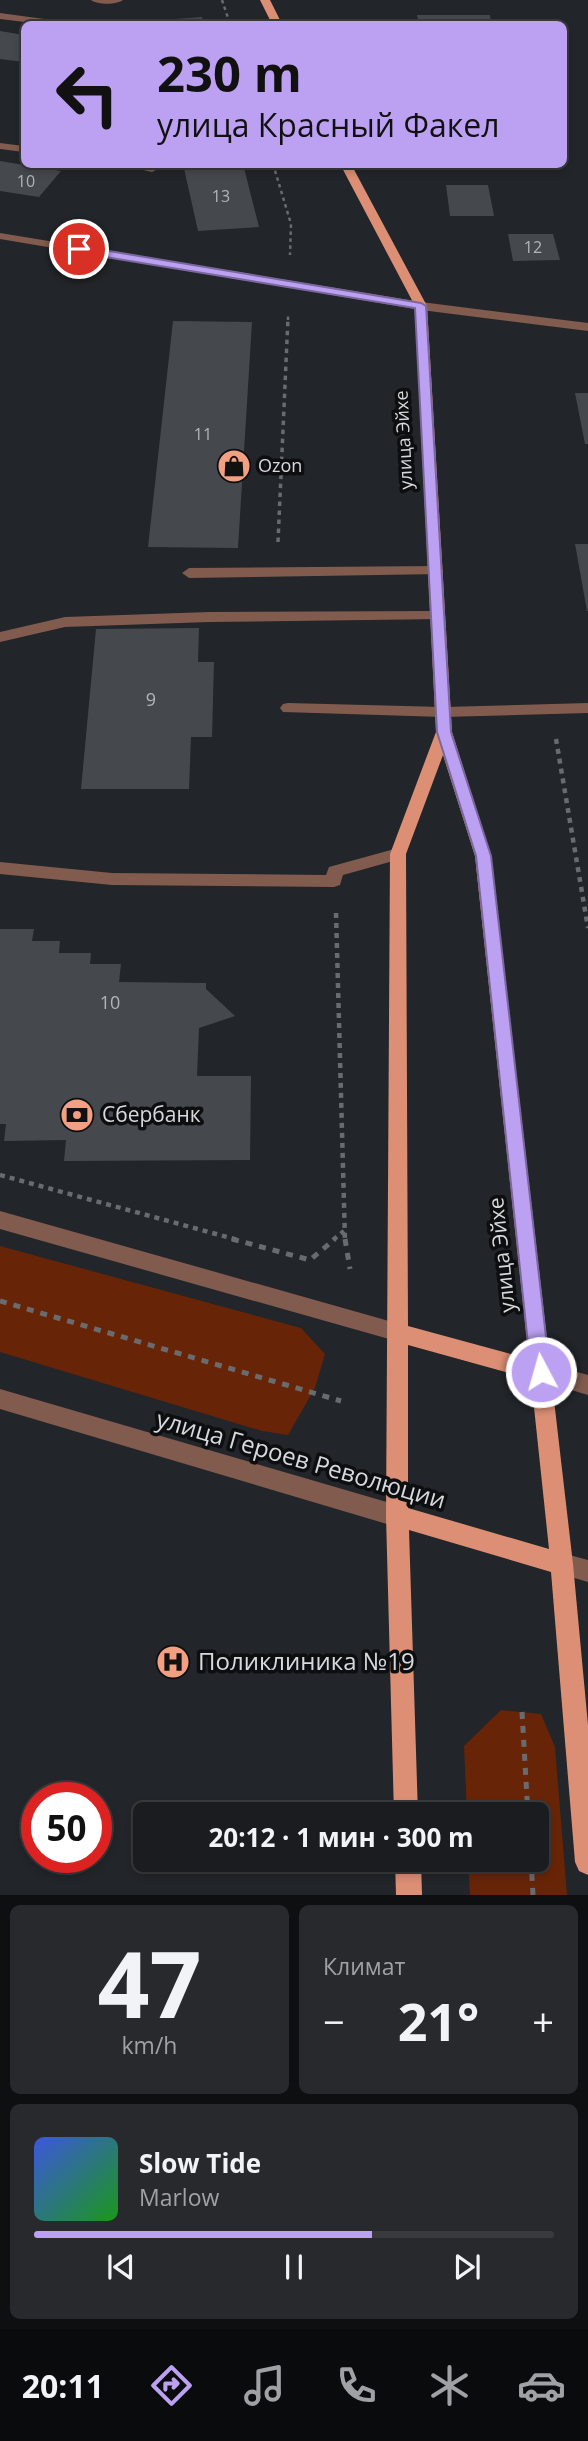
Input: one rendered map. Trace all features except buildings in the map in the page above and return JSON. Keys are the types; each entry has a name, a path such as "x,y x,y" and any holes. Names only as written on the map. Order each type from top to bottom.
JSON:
{"main road":[{"path":"265,0 276,21"},
{"name":"улица Эйхе","path":"347,168 421,306 444,732 483,856 562,1564 588,1862"},
{"name":"улица Эйхе","path":"406,1802 397,1516 398,854 444,732"},
{"path":"396,1332 541,1372"},
{"name":"улица Героев Революции","path":"397,1516 562,1564"},
{"path":"408,1872 409,1895"}],"street":[{"path":"96,0 118,0"},
{"path":"0,16 37,21"},
{"path":"0,146 21,149"},
{"path":"0,236 421,306 588,327"},
{"path":"189,573 436,571"},
{"path":"0,636 65,622 209,617 438,616"},
{"path":"288,708 443,712 588,708"},
{"path":"0,869 112,879 334,881 335,871 398,854"},
{"path":"0,1220 396,1332"},
{"path":"541,1372 588,1385"},
{"name":"улица Героев Революции","path":"0,1399 397,1516"},
{"name":"улица Героев Революции","path":"562,1564 588,1571"}],"path":[{"path":"222,0 229,21"},
{"path":"274,168 291,224 277,572"},
{"path":"552,711 588,928"},
{"path":"335,871 344,1231 350,1269"},
{"path":"0,1175 310,1260 344,1231"},
{"path":"0,1301 341,1401"},
{"path":"522,1712 527,1802"},
{"path":"532,1872 533,1895"}],"shaded area":[{"path":"0,1246 301,1328 325,1354 315,1388 288,1435 262,1431 0,1352"},
{"path":"501,1710 541,1714 555,1747 567,1895 470,1895 469,1872 549,1872 549,1802 466,1802 464,1746"}],"place":[{"name":"Ozon","path":"234,466"},
{"name":"Сбербанк","path":"77,1115"},
{"name":"Поликлиника №19","path":"173,1662"}],"route":[{"path":"79,249 421,306 444,732 483,856 541,1372"}]}
